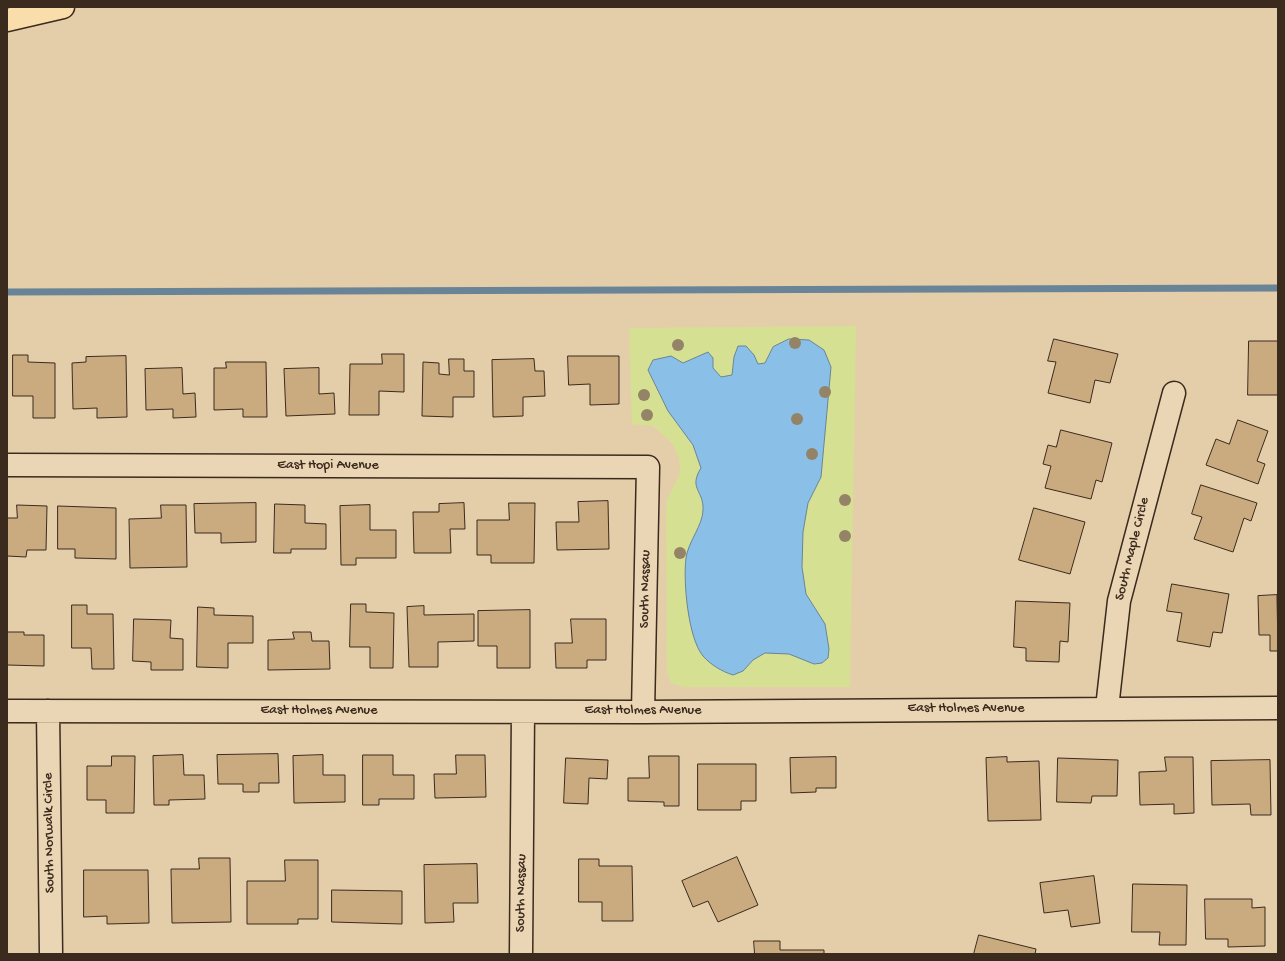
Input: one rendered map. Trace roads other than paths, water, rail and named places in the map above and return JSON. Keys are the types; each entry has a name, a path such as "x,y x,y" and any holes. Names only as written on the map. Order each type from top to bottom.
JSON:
{"highway":[{"path":"7,20 63,7"}],"street":[{"name":"South Maple Circle","path":"1107,708 1118,601 1174,393"},
{"name":"East Hopi Avenue","path":"7,465 648,467"},
{"name":"South Nassau","path":"643,712 648,467"},
{"name":"East Holmes Avenue","path":"7,711 643,712 1278,708"},
{"name":"South Norwalk Circle","path":"48,711 51,954"},
{"name":"South Nassau","path":"521,954 524,712"}],"water":[{"path":"789,339 809,340 824,350 831,367 821,477 808,503 803,532 802,567 806,594 825,624 829,649 828,658 822,663 814,664 789,654 765,653 753,660 743,671 733,675 716,667 703,656 698,648 690,623 686,594 685,568 687,552 701,522 703,510 703,503 696,485 697,475 701,468 693,445 668,411 648,370 653,360 671,356 683,363 708,352 713,358 713,368 721,377 732,375 734,357 738,346 746,346 754,355 758,364 765,363 773,347"}],"waterway":[{"path":"7,292 1278,288"}]}
